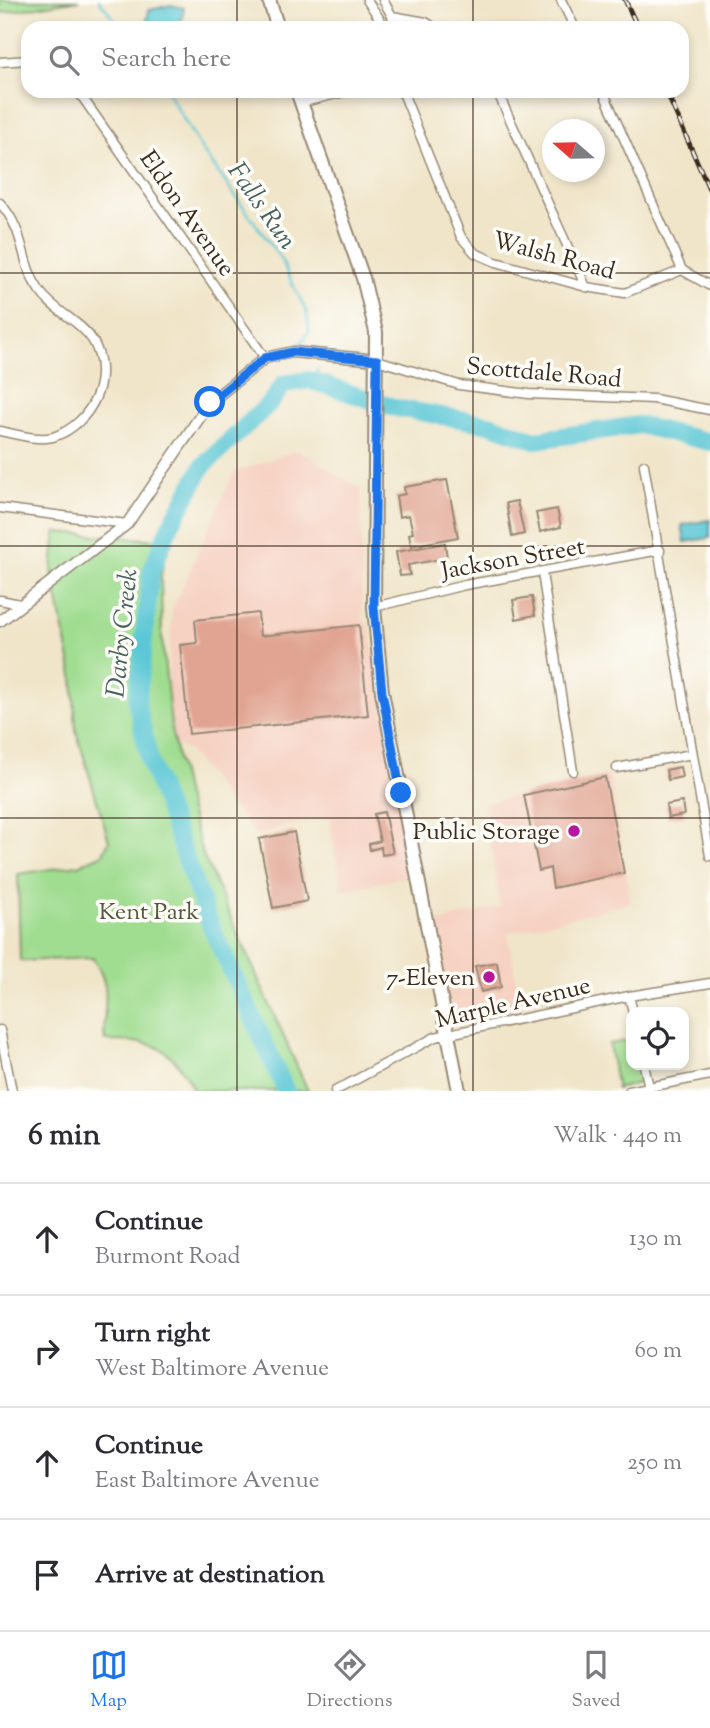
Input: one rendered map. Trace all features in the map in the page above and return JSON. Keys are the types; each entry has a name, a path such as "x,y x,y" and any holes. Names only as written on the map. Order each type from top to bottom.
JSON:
{"main road":[{"path":"270,0 276,21"},
{"path":"298,98 363,278 376,332 374,607 382,692 458,1091"}],"street":[{"path":"367,0 379,21"},
{"path":"383,0 392,16"},
{"path":"561,0 571,21"},
{"path":"386,21 392,16 420,21"},
{"path":"0,62 21,60"},
{"name":"Eldon Avenue","path":"83,98 265,358"},
{"name":"Walsh Road","path":"404,98 461,237 475,253 496,262 586,287 625,293 682,270"},
{"path":"500,98 586,287"},
{"path":"606,98 682,270 710,286"},
{"path":"0,203 13,218 37,288 49,303 93,341 100,367 101,388 90,410 72,426 52,437 0,431"},
{"path":"0,621 127,524 210,402 265,358 293,352 377,366"},
{"name":"Scottdale Road","path":"377,366 459,385 529,394 654,400 710,410"},
{"path":"644,465 710,856"},
{"path":"0,508 127,524"},
{"name":"Jackson Street","path":"374,607 465,585 660,550"},
{"path":"542,573 573,771"},
{"path":"0,600 20,604"},
{"path":"617,768 692,754"},
{"name":"Marple Avenue","path":"335,1091 435,1037 629,996 710,983"},
{"path":"629,996 632,1007"},
{"path":"0,1030 12,1091"},
{"path":"646,1070 649,1087"},
{"path":"629,1091 710,1075"}],"shaded area":[{"path":"298,450 361,489 362,618 370,627 408,876 342,891 329,818 281,827 256,836 188,750 165,739 172,610 234,472"},
{"path":"610,774 631,903 508,933 521,1011 454,1028 435,922 500,907 485,803"}],"green space":[{"path":"0,0 79,0 0,13"},
{"name":"Kent Park","path":"56,532 168,541 161,575 162,640 172,734 186,796 202,853 308,1091 194,1091 177,1063 160,1048 137,1042 105,1041 104,981 93,958 20,961 18,874 78,865 103,854 109,841 76,730 73,676 52,570"},
{"path":"626,1041 626,1070 640,1070 642,1082 617,1089 609,1044"}],"water":[{"path":"171,5 184,8 181,21 147,21 149,10"},
{"path":"710,520 710,538 685,542 682,525"}],"building":[{"path":"447,480 458,537 411,546 409,534 413,533 409,515 399,517 396,496 405,494 404,487"},
{"path":"517,501 524,534 512,537 506,503"},
{"path":"557,509 561,527 540,532 536,513"},
{"path":"445,543 447,558 408,565 410,575 400,576 396,552"},
{"path":"532,597 535,615 516,619 513,600"},
{"path":"258,613 260,636 359,625 368,715 189,734 180,645 197,643 195,620"},
{"path":"680,767 682,777 668,780 666,770"},
{"name":"Public Storage","path":"605,777 624,873 553,888 550,868 539,871 524,795"},
{"path":"682,802 684,815 668,818 666,805"},
{"path":"384,812 393,853 382,855 381,847 370,850 369,844 380,841 374,814"},
{"path":"294,832 307,901 273,908 259,839"},
{"name":"7-Eleven","path":"497,962 501,987 481,992 475,966"}],"waterway":[{"name":"Falls Run","path":"99,0 116,21"},
{"name":"Falls Run","path":"171,98 202,150 279,256 307,313 309,331 300,345"},
{"path":"317,370 317,383"},
{"name":"Darby Creek","path":"286,1091 207,917 150,762 137,704 151,572 168,530 203,466 270,403 284,384 309,380 396,408 489,424 535,440 639,425 710,442"}],"railway":[{"path":"625,0 635,21"},
{"path":"669,98 710,191"}],"place":[{"name":"Public Storage","path":"574,831"},
{"name":"7-Eleven","path":"489,977"}],"route":[{"path":"210,402 234,380 265,358 293,352 377,360 374,607 382,692 401,793"}]}
